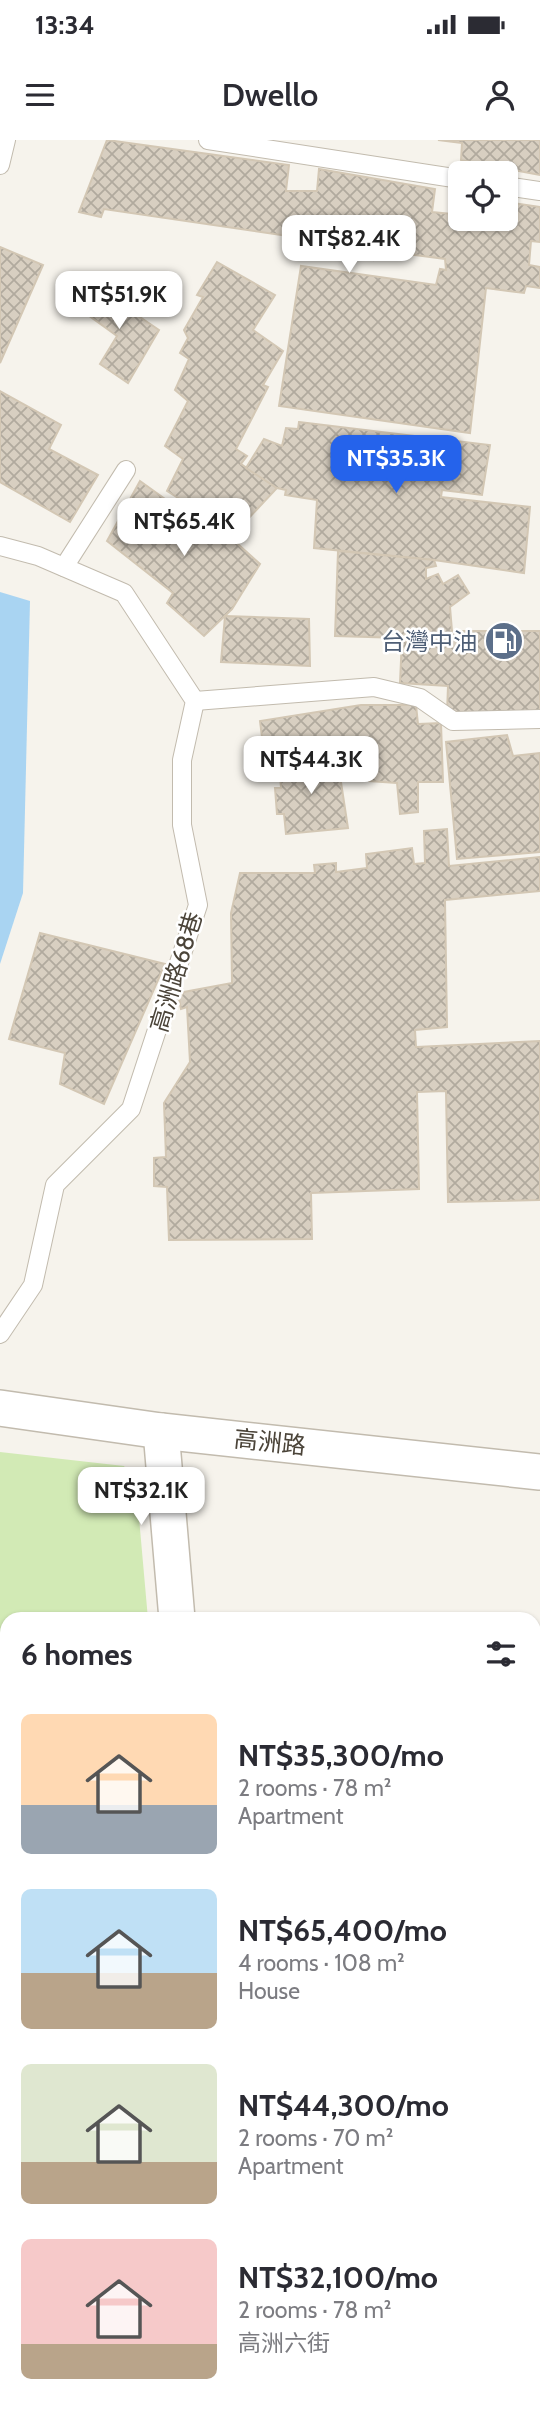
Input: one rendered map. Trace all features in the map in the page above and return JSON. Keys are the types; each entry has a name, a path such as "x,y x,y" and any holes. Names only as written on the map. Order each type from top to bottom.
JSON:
{"street":[{"name":"高洲路","path":"0,1408 161,1431 540,1472"},
{"path":"161,1431 176,1612"}],"lane":[{"path":"0,165 6,140"},
{"path":"208,140 448,177"},
{"path":"518,188 540,191"},
{"path":"64,567 126,470"},
{"path":"0,546 38,556 124,593 195,701 374,687 420,698 453,721 540,719"},
{"name":"高洲路68巷","path":"0,1334 33,1285 55,1185 131,1109 198,905 182,825 182,760 195,701"}],"green space":[{"path":"0,1452 124,1466 136,1484 147,1612 0,1612"}],"water":[{"path":"0,592 30,601 23,893 0,964"}],"building":[{"path":"107,140 289,165 286,191 317,191 319,169 435,189 432,212 448,214 448,231 518,231 518,204 540,207 540,242 531,241 529,265 540,267 540,288 526,286 524,293 486,288 470,433 279,406 301,266 436,285 440,269 446,270 445,259 377,250 373,260 357,256 356,246 104,209 101,217 79,212"},
{"path":"438,140 540,140 540,175 518,171 518,161 461,160 462,143"},
{"path":"0,247 43,265 0,363"},
{"path":"217,262 275,295 253,330 283,351 263,385 268,387 236,449 247,456 241,464 277,488 247,520 214,499 205,515 167,491 183,459 165,446 188,401 175,390 189,359 180,353 188,338 184,330 203,297 197,295"},
{"path":"87,281 159,330 128,383 100,364 117,336 81,310 85,305 75,298"},
{"path":"0,391 61,425 49,449 98,475 70,522 0,482"},
{"path":"299,422 490,445 482,495 442,490 441,497 530,507 524,573 434,560 314,548 317,500 285,495 286,490 277,488 246,468 264,439 282,446 286,428 298,429"},
{"path":"140,481 204,527 211,520 260,564 232,609 204,636 167,603 173,593 107,541"},
{"path":"338,551 434,560 436,566 426,568 426,579 438,574 443,584 458,575 469,593 450,607 452,631 540,631 540,712 447,713 448,686 400,683 402,638 335,636"},
{"path":"225,616 309,619 310,666 221,662"},
{"path":"361,705 416,705 418,724 441,723 443,782 418,782 418,812 400,814 397,783 369,781 370,739 264,753 260,721"},
{"path":"507,735 513,756 540,753 540,852 457,859 446,742"},
{"path":"337,756 348,828 286,834 284,814 277,814 275,788 281,788 279,763"},
{"path":"447,829 449,866 540,857 540,891 445,900 447,1027 415,1030 416,1047 540,1041 540,1200 448,1202 446,1091 417,1092 419,1189 311,1193 312,1239 169,1240 167,1187 154,1186 154,1158 166,1157 164,1103 190,1062 187,1007 181,1009 179,999 184,992 232,983 231,913 240,873 315,873 314,865 336,863 336,872 367,868 366,854 412,848 414,864 425,863 424,831"},
{"path":"40,933 165,964 104,1104 60,1084 65,1053 9,1039"}],"place":[{"name":"台灣中油","path":"504,641"}]}
